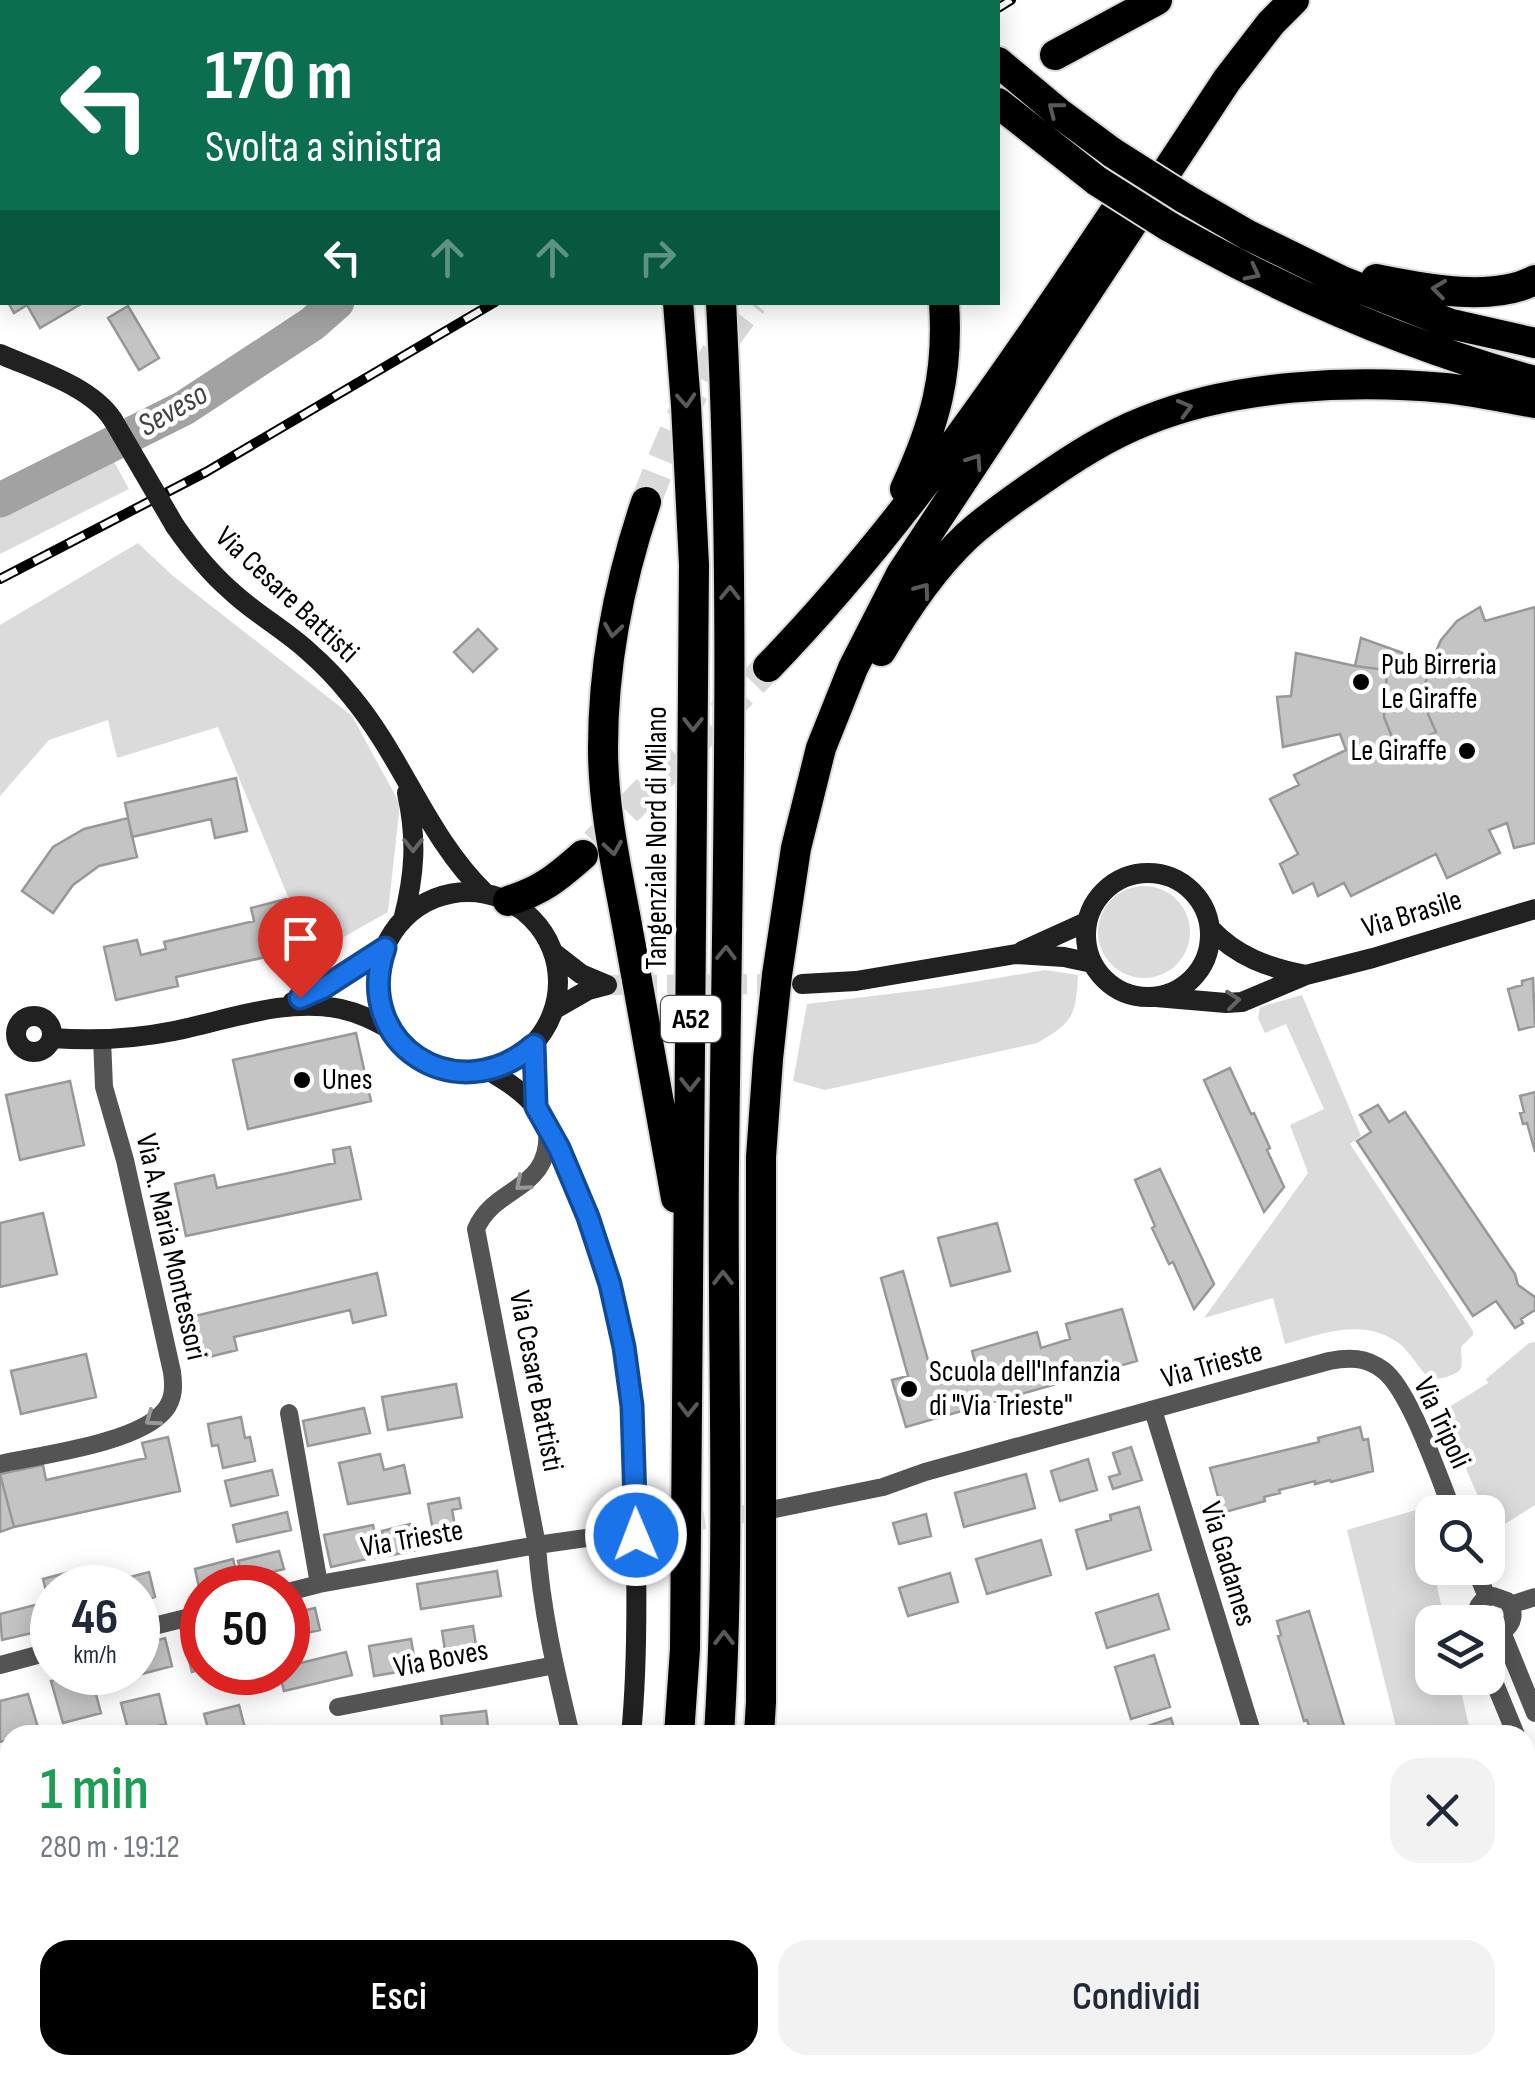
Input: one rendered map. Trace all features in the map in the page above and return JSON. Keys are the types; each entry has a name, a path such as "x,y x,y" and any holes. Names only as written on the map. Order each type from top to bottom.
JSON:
{"highway":[{"path":"1055,55 1156,0"},
{"path":"768,666 820,614 922,487 1004,376 1210,68 1267,0"},
{"path":"760,1725 761,1157 776,975 796,848 821,748 847,681 901,574 1227,80 1294,0"},
{"path":"1000,64 1113,153 1248,235 1342,281 1451,324 1535,343"},
{"path":"1000,105 1097,181 1256,275 1338,313 1454,357 1535,381"},
{"path":"1248,235 1364,277 1412,286 1469,293 1524,286 1535,280"},
{"name":"Tangenziale Nord di Milano","path":"678,305 694,565 685,1649 680,1725"},
{"name":"A52","path":"719,1725 724,1650 723,1269 730,582 720,305"},
{"path":"862,560 903,494 926,444 941,388 944,305"},
{"path":"808,798 866,676 893,631 942,565 967,536 1016,497 1112,436 1148,419 1214,400 1293,388 1370,384 1446,388 1535,402"},
{"path":"646,502 616,606 605,681 603,751 611,839 689,1272"},
{"path":"496,897 532,894 583,855"}],"street":[{"name":"Via Cesare Battisti","path":"0,354 92,396 112,420 194,554 231,592 308,650 351,695 374,726 458,866 496,897"},
{"name":"Via Cesare Battisti","path":"402,772 414,839 412,882 403,920"},
{"path":"1147,872 1164,874 1188,886 1201,902 1210,928 1208,952 1196,975 1179,989 1156,997 1138,997 1114,988 1092,963 1085,935 1096,900 1112,883 1147,872"},
{"path":"466,892 496,897 531,917 554,953 559,983 550,1022 534,1045 508,1064 489,1071 457,1072 430,1065 407,1049 391,1030 379,996 378,972 385,948 403,920 438,897 466,892"},
{"name":"Via Brasile","path":"1156,997 1235,1003 1306,974 1535,909"},
{"path":"1016,954 1086,922"},
{"name":"Via Brasile","path":"1210,928 1227,946 1246,957 1284,971 1306,974"},
{"path":"274,1009 323,988 385,948"},
{"path":"554,953 581,974 607,985 588,990 555,1009"},
{"path":"802,984 856,981 1016,954 1092,963"},
{"path":"8,1036 22,1021 36,1016 47,1022 52,1038 102,1039 172,1031 274,1009 310,1006 362,1014 391,1030"},
{"name":"Via A. Maria Montessori","path":"0,1464 124,1435 154,1421 169,1404 173,1392 125,1160 104,1087 102,1039"},
{"path":"534,1045 536,1107"},
{"path":"489,1071 536,1107 559,1148 610,1284 624,1347 635,1466 636,1640 632,1725"},
{"name":"Via Cesare Battisti","path":"548,1127 548,1151 538,1169 492,1206 476,1229 569,1725"},
{"name":"Via Trieste","path":"776,1509 870,1490 1329,1360 1353,1358 1373,1364"},
{"name":"Via Tripoli","path":"1373,1364 1396,1383 1409,1406 1446,1495"},
{"name":"Via Gadames","path":"1152,1410 1250,1725"},
{"path":"289,1413 320,1584"},
{"name":"Via Trieste","path":"310,1586 607,1535"},
{"path":"1483,1585 1488,1597"},
{"path":"1488,1597 1503,1598 1510,1605 1513,1617 1505,1627"},
{"path":"1481,1605 1488,1597"},
{"path":"1510,1605 1535,1597"},
{"path":"1505,1652 1535,1713"},
{"path":"0,1664 30,1656"},
{"name":"Via Boves","path":"338,1706 555,1666"},
{"path":"1499,1695 1512,1725"}],"shaded area":[{"path":"112,458 129,489 0,554 0,509"},
{"path":"138,543 173,576 352,716 400,804 388,912 312,955 218,727 117,758 108,720 49,740 0,796 0,625"},
{"path":"1144,886 1162,889 1177,899 1187,914 1187,950 1177,965 1162,975 1144,978 1126,975 1111,965 1101,950 1098,932 1101,914 1111,899 1126,889"},
{"path":"1045,970 1078,975 1077,989 1074,1009 1065,1023 1037,1043 825,1090 793,1081 807,1004"},
{"path":"1302,995 1361,1136 1350,1144 1473,1331 1461,1347 1460,1370 1450,1376 1431,1380 1400,1344 1372,1331 1344,1330 1285,1344 1273,1298 1204,1318 1308,1173 1290,1125 1324,1109 1286,1024 1265,1033 1258,1018 1260,1007"},
{"path":"1535,1342 1535,1505 1505,1524 1505,1495 1478,1495 1441,1412 1488,1383 1486,1379"},
{"path":"1415,1510 1415,1585 1437,1585 1441,1605 1415,1605 1415,1695 1462,1695 1469,1725 1396,1725 1347,1530"}],"building":[{"path":"10,305 27,305 14,313"},
{"path":"27,305 79,305 40,328"},
{"path":"128,306 159,358 139,370 108,318"},
{"name":"Le Giraffe","path":"1480,607 1485,621 1535,607 1535,843 1514,848 1507,823 1489,830 1500,853 1447,878 1436,854 1351,896 1344,883 1318,896 1313,883 1293,893 1280,864 1298,854 1270,799 1299,785 1294,775 1346,750 1340,734 1283,747 1277,697 1291,696 1296,653 1387,670 1384,717 1398,752 1436,732 1428,714 1425,685 1431,663 1441,640 1457,621"},
{"path":"478,629 497,649 473,672 454,652"},
{"path":"1361,638 1431,663 1425,685 1428,714 1436,732 1398,752 1384,717 1387,670 1355,666"},
{"path":"236,778 247,831 215,838 211,819 132,837 125,803"},
{"path":"128,818 137,857 99,866 73,885 53,913 22,891 53,847 84,829"},
{"path":"286,899 297,950 176,977 178,986 116,1000 104,947 137,940 141,955 166,949 164,942 254,921 251,908"},
{"path":"1533,978 1535,1026 1519,1030 1508,989"},
{"name":"Unes","path":"356,1033 371,1101 248,1129 233,1060"},
{"path":"1230,1068 1270,1148 1267,1150 1284,1187 1264,1212 1204,1080"},
{"path":"70,1081 84,1145 20,1160 6,1095"},
{"path":"1535,1092 1535,1152 1520,1113 1524,1112 1520,1096"},
{"path":"1378,1105 1389,1122 1405,1112 1515,1274 1518,1285 1535,1297 1535,1310 1521,1319 1523,1323 1515,1328 1496,1301 1473,1316 1357,1141 1371,1132 1360,1115"},
{"path":"350,1147 361,1199 186,1236 175,1184 214,1175 217,1188 335,1163 333,1150"},
{"path":"1160,1169 1214,1284 1194,1309 1152,1228 1155,1226 1135,1180"},
{"path":"43,1213 57,1274 0,1287 0,1223"},
{"path":"997,1223 1010,1271 951,1286 938,1238"},
{"path":"903,1271 933,1378 976,1366 972,1351 1037,1332 1041,1348 1070,1339 1066,1324 1122,1309 1137,1361 906,1427 892,1380 908,1376 881,1278"},
{"path":"377,1273 386,1315 353,1323 350,1310 234,1337 237,1350 205,1358 195,1316"},
{"path":"86,1354 96,1397 21,1414 11,1371"},
{"path":"456,1384 462,1417 388,1430 382,1397"},
{"path":"364,1408 370,1433 308,1446 303,1421"},
{"path":"241,1417 255,1461 223,1468 218,1445 212,1446 208,1424"},
{"path":"1360,1427 1363,1440 1368,1439 1373,1471 1279,1490 1280,1493 1264,1497 1265,1501 1225,1512 1210,1468 1319,1442 1318,1438"},
{"path":"168,1437 180,1491 14,1527 0,1474 43,1465 46,1480 146,1458 142,1443"},
{"path":"1131,1447 1142,1480 1113,1489 1109,1477 1120,1474 1113,1453"},
{"path":"380,1454 384,1470 404,1465 410,1493 348,1504 339,1463"},
{"path":"1088,1459 1097,1490 1060,1501 1051,1471"},
{"path":"272,1470 278,1495 231,1506 225,1481"},
{"path":"0,1474 14,1527 0,1532"},
{"path":"1026,1474 1035,1508 964,1527 955,1493"},
{"path":"459,1498 461,1508 452,1510 457,1536 435,1541 428,1504"},
{"path":"1139,1507 1151,1550 1087,1569 1076,1530"},
{"path":"287,1512 291,1530 237,1542 233,1525"},
{"path":"926,1514 931,1536 899,1544 893,1523"},
{"path":"410,1524 416,1550 388,1556 382,1531"},
{"path":"373,1525 380,1556 331,1567 324,1535"},
{"path":"1041,1540 1051,1575 987,1594 976,1559"},
{"path":"279,1551 283,1565 239,1565 238,1561"},
{"path":"233,1559 235,1565 210,1565"},
{"path":"497,1571 501,1596 421,1609 417,1584"},
{"path":"950,1573 958,1602 908,1616 899,1588"},
{"path":"1158,1594 1169,1629 1107,1648 1096,1613"},
{"path":"30,1606 30,1633 2,1640 0,1614"},
{"path":"315,1608 320,1630 310,1632 310,1609"},
{"path":"1309,1611 1344,1725 1309,1725 1304,1721 1277,1621"},
{"path":"473,1626 478,1658 447,1663 442,1631"},
{"path":"165,1638 172,1666 160,1669 160,1639"},
{"path":"411,1639 416,1669 374,1676 369,1646"},
{"path":"346,1652 352,1675 310,1685 310,1661"},
{"path":"1154,1655 1170,1707 1131,1719 1115,1667"},
{"path":"28,1694 37,1725 0,1725 0,1701"},
{"path":"55,1695 96,1695 101,1713 63,1723"},
{"path":"159,1695 166,1724 127,1725 121,1703"},
{"path":"239,1705 244,1725 207,1725 204,1714"},
{"path":"486,1711 488,1725 442,1725 441,1716"},
{"path":"1171,1718 1173,1725 1151,1725"}],"waterway":[{"name":"Seveso","path":"0,500 184,408 312,324 334,305"}],"tunnel":[{"path":"646,502 691,398 719,348 751,305"},
{"path":"595,843 768,667"},
{"path":"607,985 785,984"},
{"path":"607,1535 770,1510"}],"railway":[{"path":"1000,7 1011,0"},
{"path":"0,579 206,472 490,305"}],"place":[{"name":"Pub Birreria Le Giraffe","path":"1361,682"},
{"name":"Le Giraffe","path":"1467,751"},
{"name":"Unes","path":"302,1080"},
{"name":"Scuola dell'Infanzia di \"Via Trieste\"","path":"909,1389"}],"route":[{"path":"300,998 323,988 385,948 378,972 384,1014 391,1030 418,1058 443,1070 489,1071 508,1064 534,1045 536,1107 559,1148 588,1217 610,1284 624,1347 632,1406 636,1535"}]}
